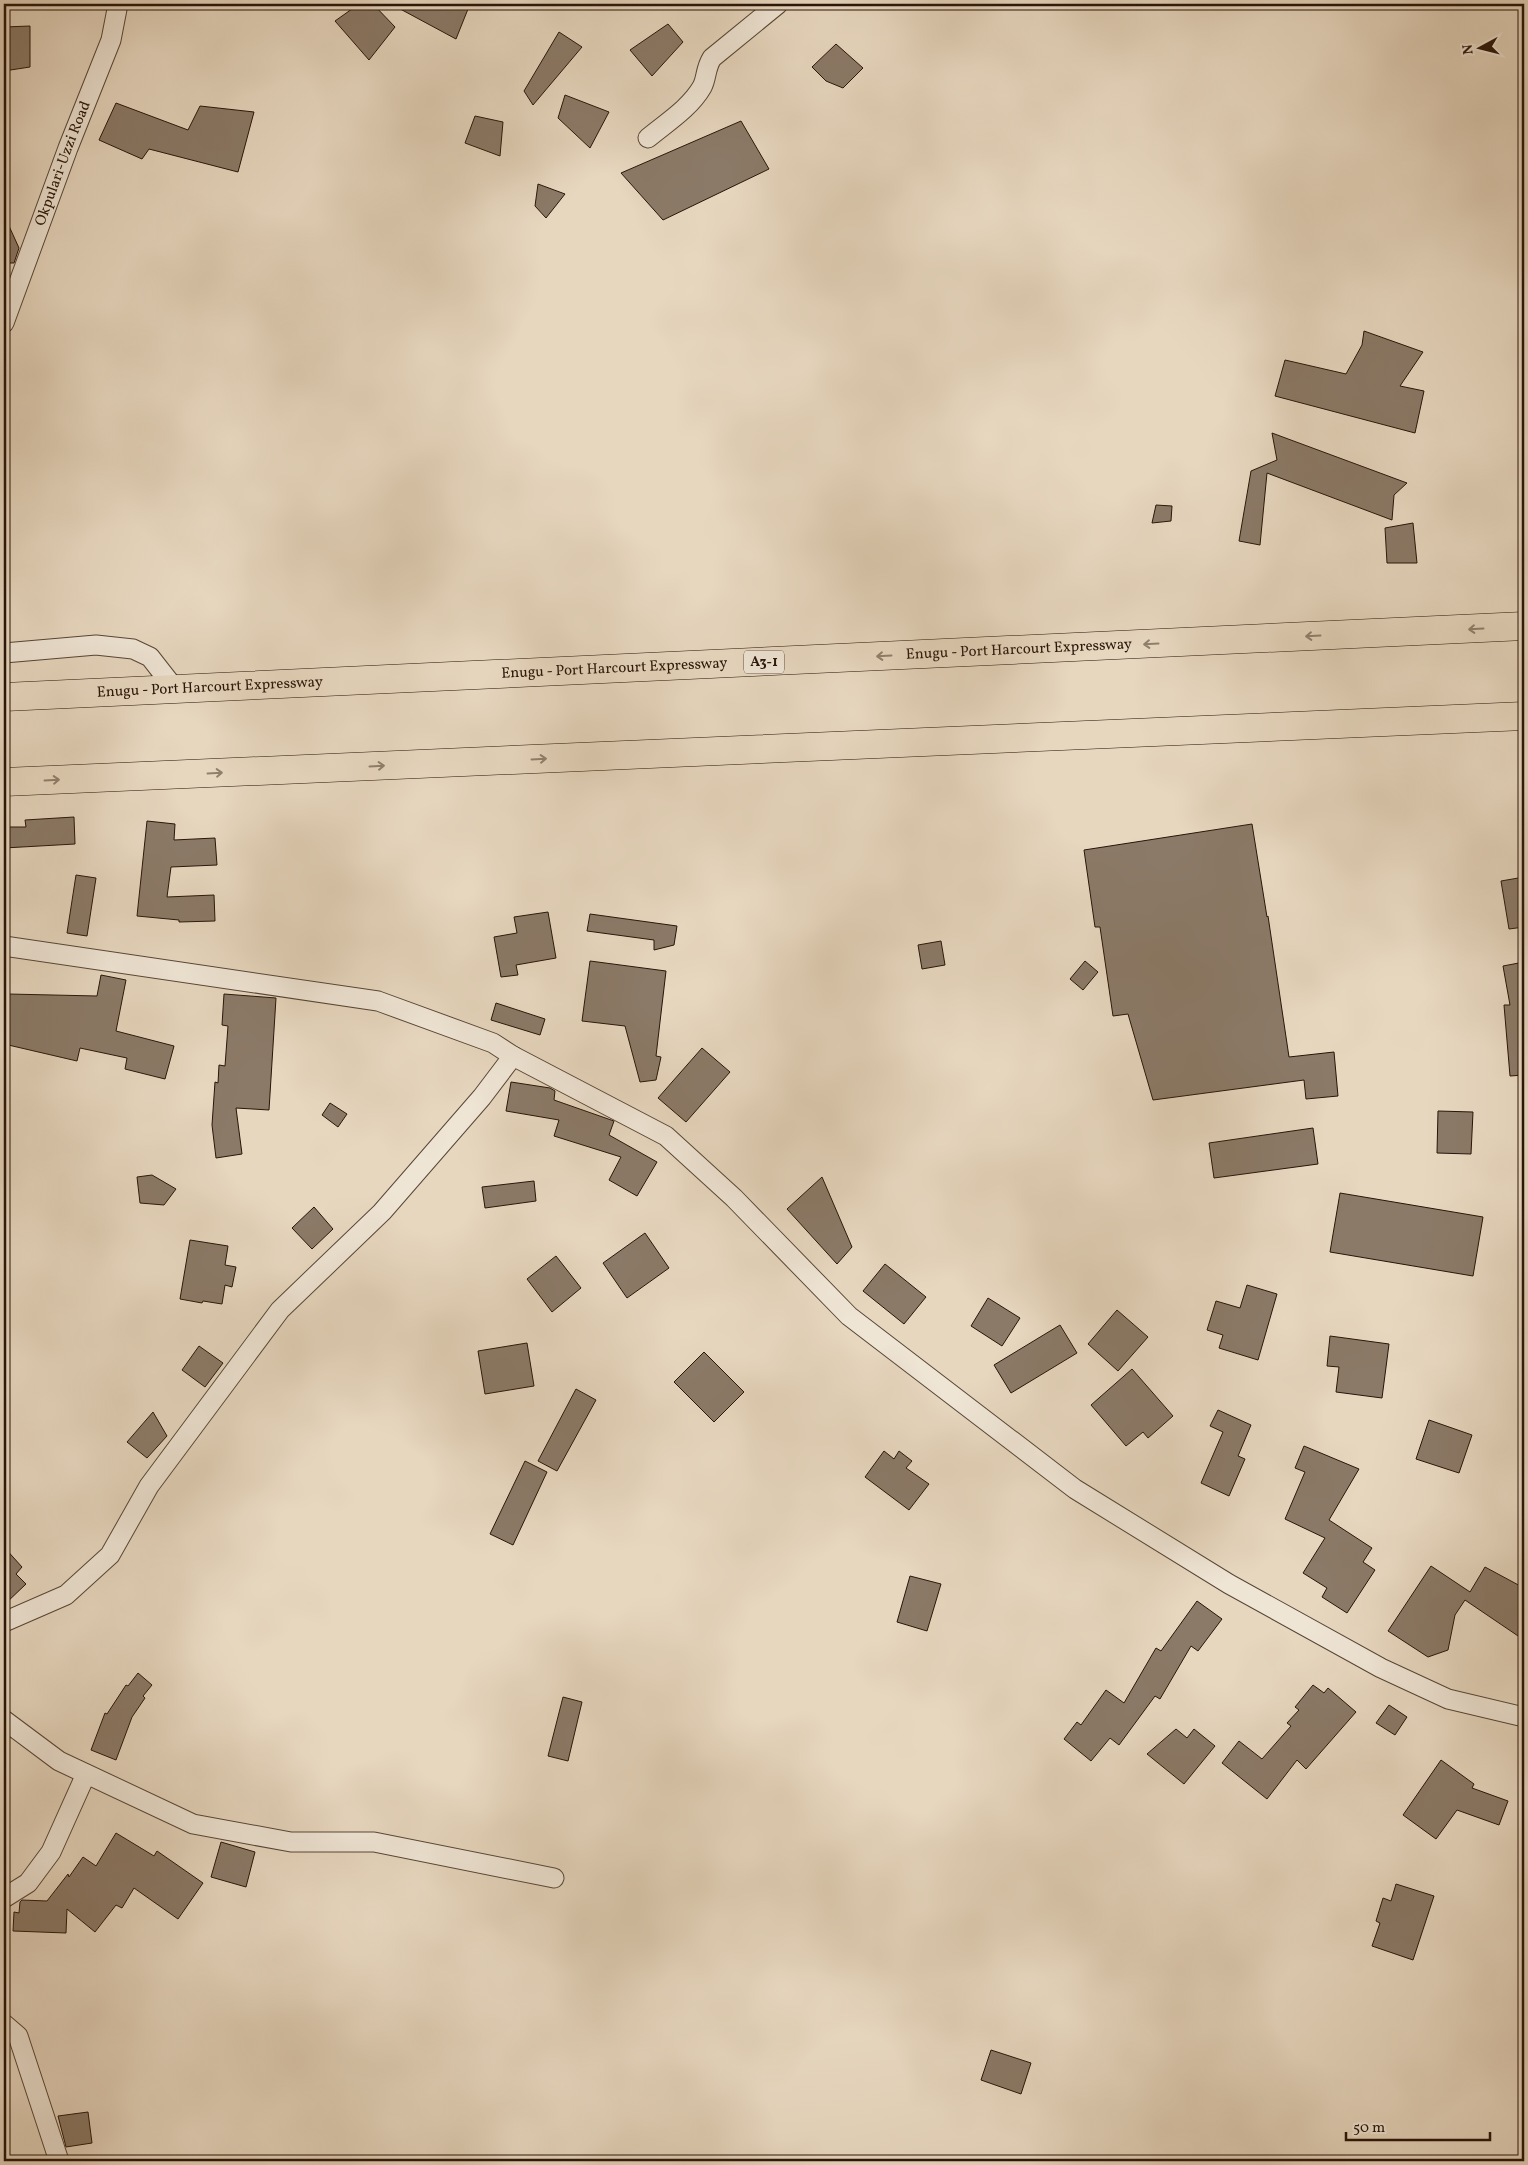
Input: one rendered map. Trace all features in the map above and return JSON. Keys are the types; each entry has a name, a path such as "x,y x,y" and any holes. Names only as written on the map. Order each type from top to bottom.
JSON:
{"highway":[{"name":"Enugu - Port Harcourt Expressway","path":"4,697 1524,626"},
{"path":"4,782 1524,716"}],"street":[{"name":"Okpulari-Uzzi Road","path":"4,323 68,148 111,40 118,4"},
{"path":"648,138 693,101 703,86 706,67 712,58 778,4"},
{"path":"4,653 96,645 133,650 150,657 175,689"},
{"path":"4,946 378,1001 493,1043 513,1056 666,1136 734,1198 849,1316 1075,1489 1229,1584 1381,1668 1448,1699 1524,1717"},
{"path":"4,1622 66,1595 110,1554 149,1486 280,1310 382,1212 482,1097 513,1056"},
{"path":"4,1720 59,1761 193,1824 291,1842 374,1842 554,1878"},
{"path":"4,1898 28,1883 51,1852 86,1774"},
{"path":"4,2024 18,2036 59,2161"}],"building":[{"path":"359,4 373,4 395,27 369,60 335,21"},
{"path":"391,4 470,4 456,39"},
{"path":"668,24 683,42 652,76 630,50"},
{"path":"30,26 30,67 4,71 4,27"},
{"path":"559,32 582,47 533,105 524,91"},
{"path":"836,44 863,68 843,88 826,81 812,67"},
{"path":"565,95 609,112 590,148 558,118"},
{"path":"116,103 188,130 200,106 254,112 238,172 149,149 142,159 99,140"},
{"path":"475,116 503,122 500,156 465,143"},
{"path":"741,121 769,169 663,220 621,173"},
{"path":"538,184 565,194 546,218 535,206"},
{"path":"4,215 19,248 14,263 4,263"},
{"path":"1364,331 1423,352 1400,386 1424,391 1415,433 1275,396 1285,360 1346,374 1362,345"},
{"path":"1272,433 1407,483 1394,495 1392,520 1267,473 1260,545 1239,541 1251,471 1277,460"},
{"path":"1156,505 1172,506 1171,521 1152,523"},
{"path":"1413,523 1417,563 1387,563 1385,528"},
{"path":"74,817 75,844 4,848 4,827 26,827 25,820"},
{"path":"147,821 175,824 174,840 215,838 217,865 171,867 167,897 214,895 215,921 179,922 179,920 137,916"},
{"path":"1252,824 1289,1057 1334,1052 1338,1096 1306,1099 1304,1080 1153,1100 1128,1014 1113,1016 1100,927 1095,927 1084,850"},
{"path":"76,875 96,878 87,936 67,933"},
{"path":"1524,877 1524,927 1509,929 1501,881"},
{"path":"548,912 556,958 516,965 518,975 501,977 494,937 517,933 514,917"},
{"path":"590,914 677,926 674,945 654,950 654,940 587,931"},
{"path":"941,941 945,965 922,969 918,945"},
{"path":"590,961 666,971 656,1056 661,1057 656,1080 640,1082 625,1026 582,1021"},
{"path":"1085,961 1098,972 1083,990 1070,979"},
{"path":"1524,962 1524,1075 1510,1076 1504,1005 1510,1005 1503,966"},
{"path":"101,975 126,980 116,1031 174,1046 165,1079 125,1069 127,1058 80,1048 77,1061 4,1044 4,1013 8,994 97,996"},
{"path":"224,994 276,998 269,1110 236,1108 242,1154 216,1158 212,1125 215,1082 218,1083 219,1065 225,1066 228,1026 222,1025"},
{"path":"496,1003 545,1019 540,1035 491,1020"},
{"path":"702,1048 730,1072 686,1122 658,1098"},
{"path":"511,1082 550,1088 555,1091 554,1100 614,1121 609,1135 657,1162 637,1196 609,1180 621,1157 554,1136 559,1120 506,1111"},
{"path":"330,1103 347,1114 338,1127 322,1115"},
{"path":"1438,1111 1473,1112 1471,1154 1437,1153"},
{"path":"1313,1128 1318,1164 1214,1178 1209,1143"},
{"path":"152,1175 176,1189 164,1205 140,1203 137,1177"},
{"path":"822,1177 852,1247 837,1264 787,1209"},
{"path":"534,1181 536,1201 485,1208 482,1187"},
{"path":"1340,1193 1483,1217 1473,1276 1330,1252"},
{"path":"314,1207 333,1229 312,1249 292,1228"},
{"path":"645,1233 669,1268 627,1298 603,1263"},
{"path":"190,1240 228,1246 225,1265 236,1267 232,1287 225,1285 222,1304 180,1299"},
{"path":"556,1256 581,1288 552,1312 527,1279"},
{"path":"885,1264 926,1297 904,1324 863,1291"},
{"path":"1247,1285 1277,1294 1258,1360 1219,1348 1223,1335 1207,1330 1216,1301 1240,1308"},
{"path":"988,1298 1020,1318 1002,1346 971,1326"},
{"path":"1117,1310 1148,1337 1118,1371 1088,1344"},
{"path":"1060,1325 1077,1353 1011,1393 994,1365"},
{"path":"1330,1336 1389,1344 1382,1398 1336,1392 1339,1367 1327,1366"},
{"path":"527,1343 534,1386 485,1394 478,1351"},
{"path":"199,1346 223,1363 205,1387 182,1370"},
{"path":"704,1352 744,1392 714,1422 674,1382"},
{"path":"1132,1369 1173,1416 1148,1438 1143,1432 1126,1446 1091,1405"},
{"path":"576,1389 596,1400 557,1471 538,1461"},
{"path":"1218,1410 1251,1425 1238,1456 1245,1459 1229,1496 1201,1483 1223,1432 1210,1426"},
{"path":"153,1412 167,1436 147,1458 127,1442"},
{"path":"1429,1420 1472,1435 1459,1473 1416,1459"},
{"path":"1304,1446 1359,1469 1329,1520 1372,1548 1363,1562 1375,1570 1347,1613 1322,1597 1327,1588 1303,1573 1325,1538 1285,1519 1305,1472 1295,1468"},
{"path":"884,1451 894,1459 899,1451 912,1461 906,1468 929,1484 909,1510 865,1477"},
{"path":"525,1461 547,1472 513,1545 490,1534"},
{"path":"4,1547 22,1567 16,1574 26,1584 4,1605"},
{"path":"1431,1566 1470,1592 1485,1567 1524,1588 1524,1640 1465,1600 1455,1615 1448,1650 1428,1657 1388,1631"},
{"path":"910,1576 941,1584 927,1631 897,1622"},
{"path":"1197,1601 1222,1619 1198,1651 1191,1646 1160,1699 1155,1696 1119,1745 1110,1738 1091,1761 1064,1739 1077,1722 1081,1725 1106,1690 1124,1703 1156,1648 1161,1651"},
{"path":"138,1673 152,1685 143,1696 145,1698 132,1717 116,1760 91,1750 105,1713 107,1714 126,1685 128,1686"},
{"path":"1313,1685 1324,1693 1328,1688 1356,1712 1306,1769 1297,1760 1267,1799 1222,1763 1239,1741 1262,1759 1291,1726 1287,1723 1299,1710 1295,1707"},
{"path":"563,1697 582,1702 568,1761 548,1756"},
{"path":"1389,1705 1407,1717 1395,1735 1376,1723"},
{"path":"1176,1729 1187,1738 1194,1729 1215,1746 1184,1784 1147,1754"},
{"path":"1441,1760 1474,1784 1472,1788 1508,1801 1499,1825 1457,1810 1436,1839 1403,1815"},
{"path":"116,1833 154,1856 157,1851 203,1883 178,1919 134,1888 122,1908 116,1905 95,1932 67,1909 66,1933 13,1931 14,1912 19,1913 22,1900 47,1901 68,1874 69,1877 83,1857 96,1866"},
{"path":"221,1842 255,1852 246,1887 211,1877"},
{"path":"1396,1884 1434,1896 1413,1960 1372,1946 1380,1923 1376,1921 1383,1898 1391,1901"},
{"path":"991,2050 1031,2063 1021,2094 981,2080"},
{"path":"88,2112 92,2143 66,2147 58,2116"}]}
